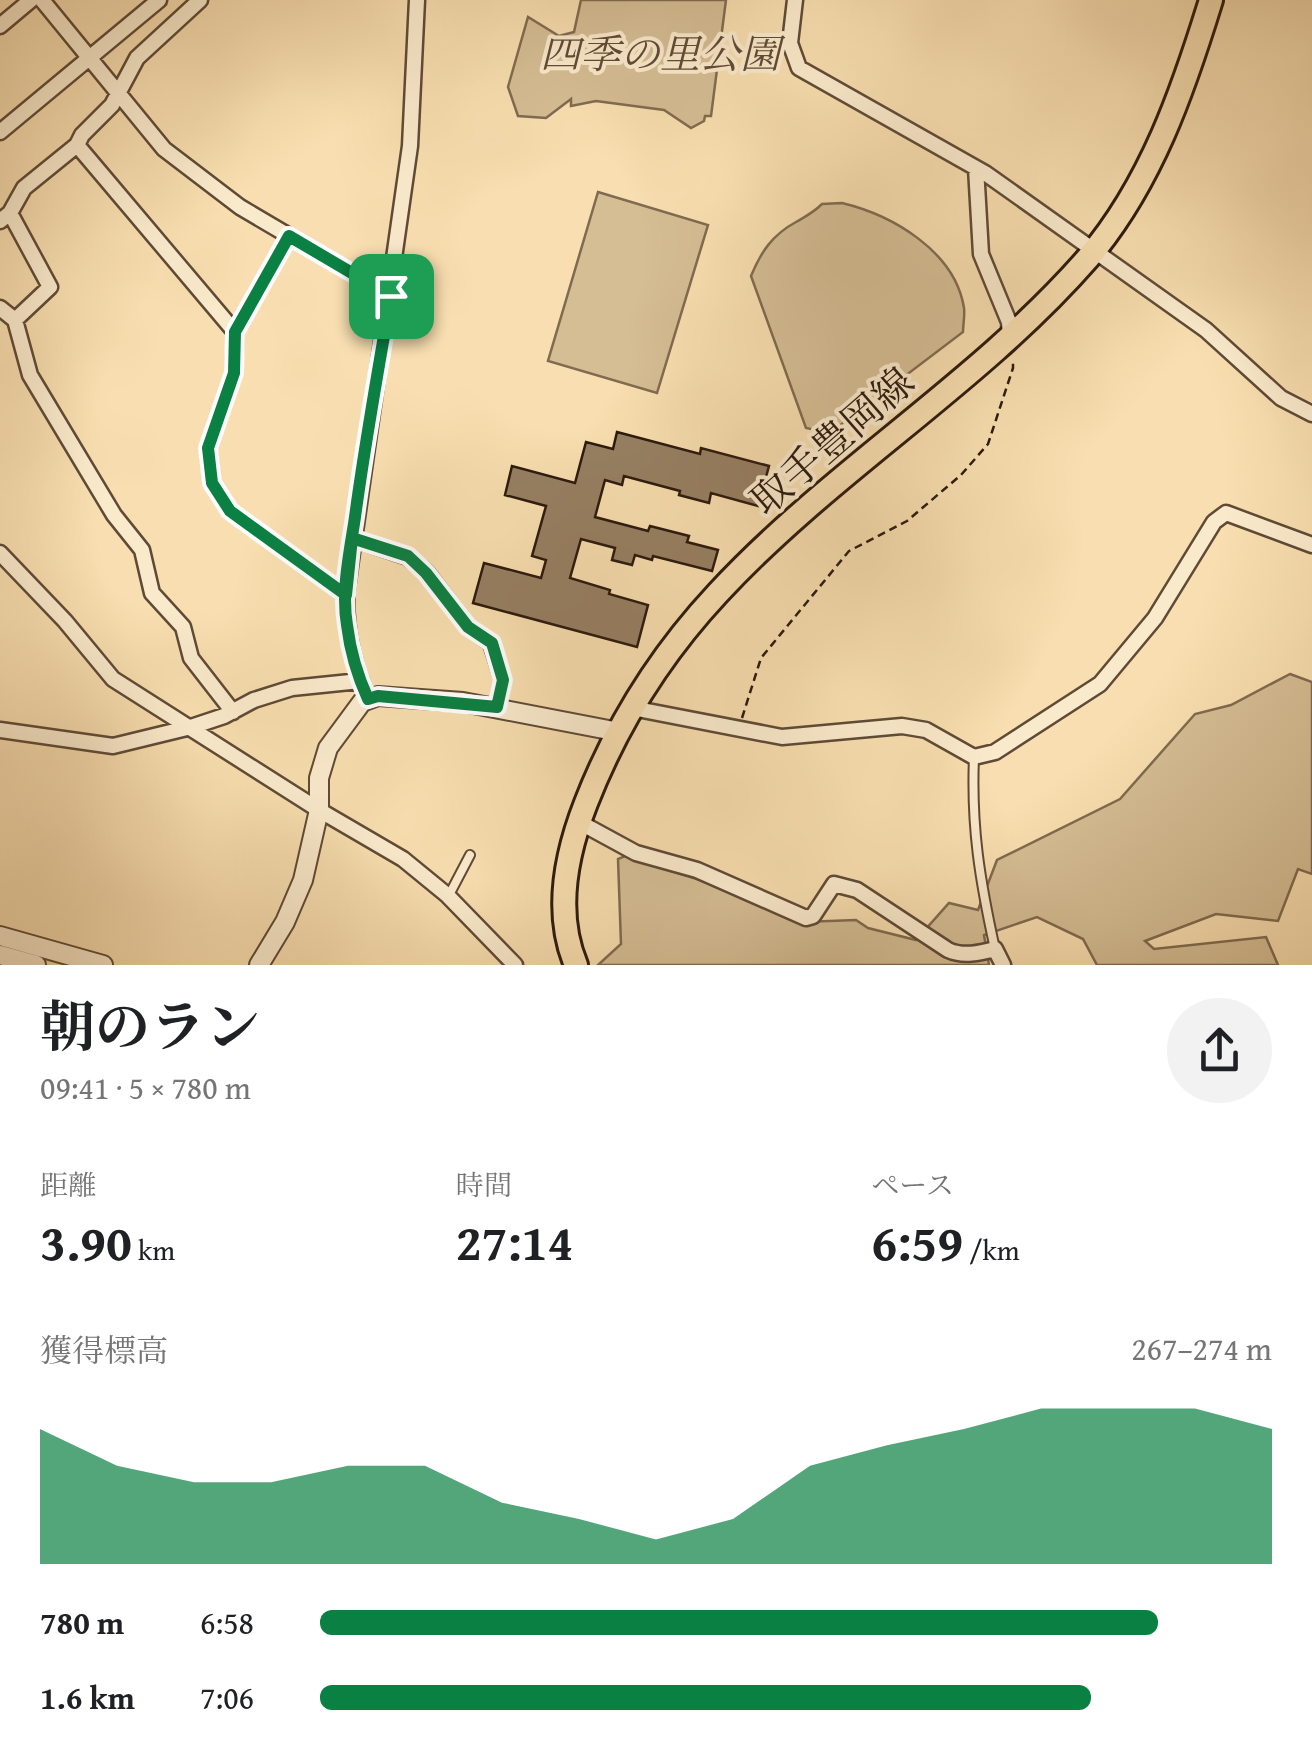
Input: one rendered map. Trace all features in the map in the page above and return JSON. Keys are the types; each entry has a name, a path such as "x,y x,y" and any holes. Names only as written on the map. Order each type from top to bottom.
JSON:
{"main road":[{"name":"取手豊岡線","path":"576,965 569,947 564,894 579,822 597,775 632,708 673,647 742,569 1010,338 1095,249 1126,204 1169,123 1211,0"}],"street":[{"path":"0,26 31,0"},
{"path":"42,0 164,149 240,207 391,296"},
{"path":"0,132 159,0"},
{"path":"15,320 50,287 5,217 24,188 77,145 120,95 137,58 200,0"},
{"path":"368,699 346,624 346,595 391,296 413,116 417,0"},
{"path":"795,0 790,43 799,68 976,168 1206,330 1282,398 1312,414"},
{"path":"77,145 235,332"},
{"path":"976,168 981,254 1008,322 1010,338"},
{"path":"289,236 235,332 234,373 208,448 212,483 230,511 346,595"},
{"path":"0,308 15,320 30,375 114,515 142,550 152,593 182,628 191,658 233,712"},
{"path":"632,708 782,737 902,726 926,730 974,757 995,752 1100,684 1155,618 1214,522 1226,513 1312,545"},
{"path":"352,538 408,556 468,627 492,643 503,680 497,707"},
{"path":"0,553 113,679 403,859 448,897 515,965"},
{"path":"0,730 113,746 191,727 292,688 360,681"},
{"path":"259,965 286,922 303,880 320,810 319,778 328,748 355,709 368,699 378,696 497,707 619,732"},
{"path":"579,822 636,853 697,870 806,918 813,916 834,884 857,890 956,954 995,948 1003,965"},
{"path":"0,936 103,965"},
{"path":"0,955 36,965"}],"lane":[{"path":"974,757 976,866 995,948"},
{"path":"448,897 470,855"}],"path":[{"path":"739,730 761,658 848,551 907,521 961,475 988,444 1014,368 1010,338"}],"green space":[{"name":"四季の里公園","path":"581,0 726,0 711,116 705,116 704,121 691,128 664,110 596,101 571,106 571,99 546,118 518,116 508,87 528,17 559,36 574,32"},
{"path":"598,192 708,225 657,393 548,361"},
{"path":"842,203 900,226 935,253 958,288 964,317 963,332 830,433 806,428 751,276 763,252 780,233 822,204"},
{"path":"1290,674 1312,682 1312,874 1298,869 1278,921 1216,914 1145,941 1154,949 1266,937 1278,965 1097,965 1083,939 1037,917 984,935 989,965 598,965 621,944 618,859 625,856 697,879 802,922 856,920 868,928 916,940 949,903 978,910 997,860 1120,799 1195,714 1231,705"}],"building":[{"path":"617,432 700,454 701,448 769,466 758,506 711,493 709,503 624,476 622,485 605,480 595,517 648,531 650,526 689,536 687,542 718,550 712,571 653,556 652,560 635,555 632,565 612,560 615,548 581,539 570,578 648,605 637,647 473,603 484,563 541,578 546,560 532,556 546,506 505,495 512,466 575,483 586,442 613,449"}],"route":[{"path":"391,296 289,236 235,332 234,373 208,448 212,483 230,511 346,595 352,538 408,556 468,627 492,643 503,680 497,707 378,696 368,699 360,681 346,624 346,595 352,538 364,454 391,296"}]}
